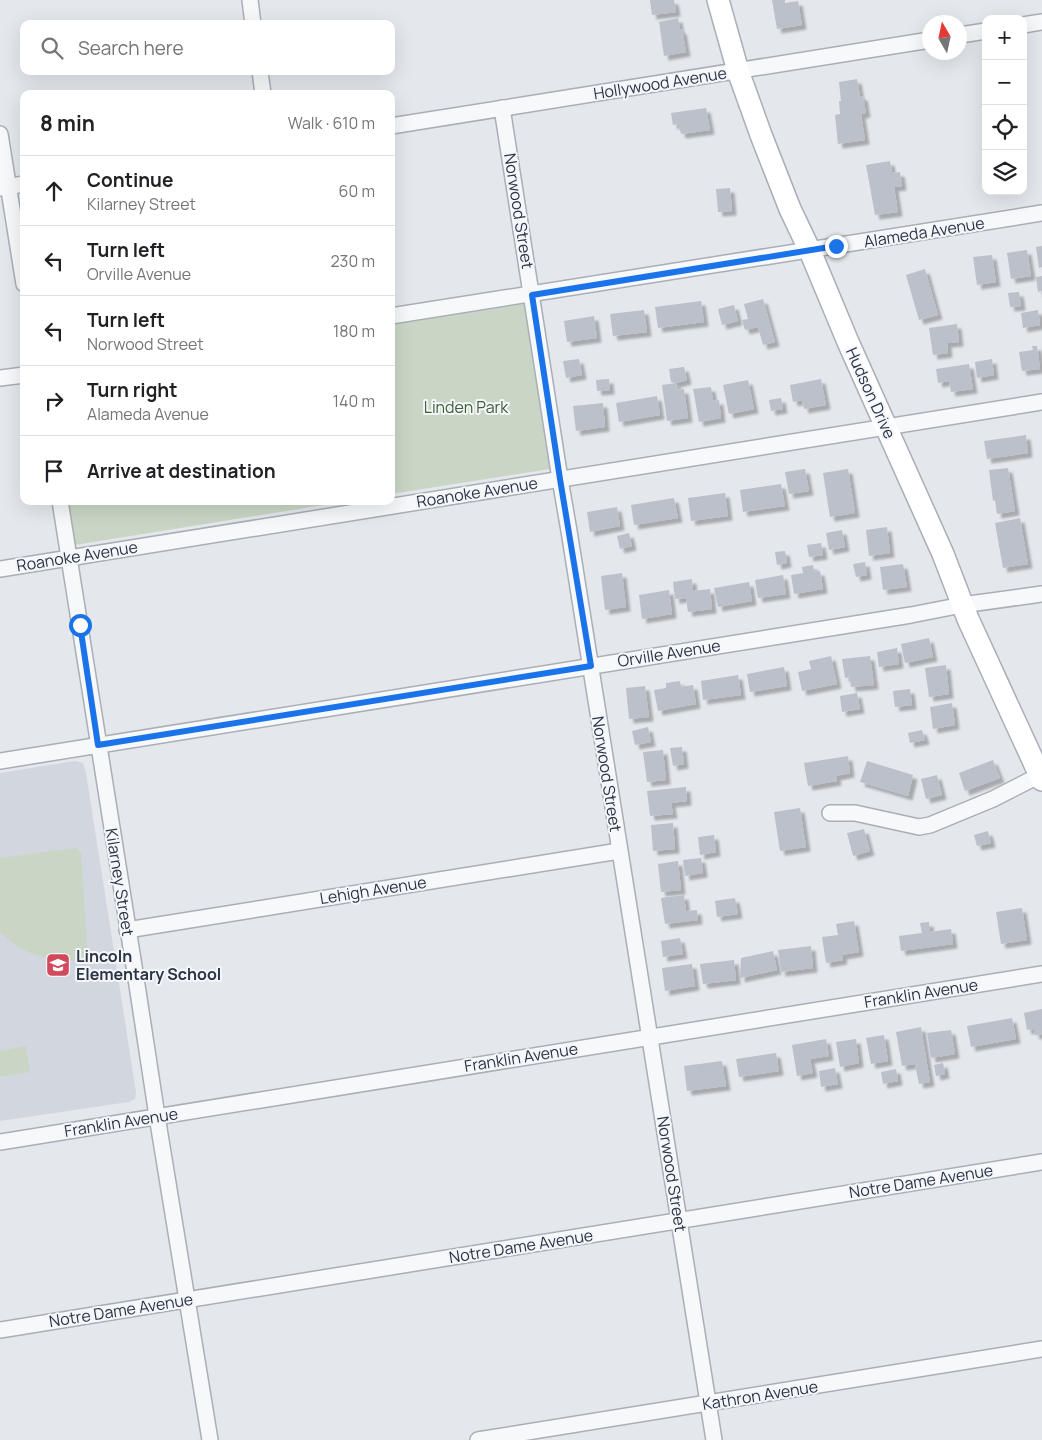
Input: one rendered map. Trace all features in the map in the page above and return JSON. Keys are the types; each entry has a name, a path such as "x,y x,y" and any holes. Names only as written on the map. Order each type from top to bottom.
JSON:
{"street":[{"path":"250,0 252,20"},
{"name":"Hudson Drive","path":"718,0 738,71 790,209 943,554 962,605 1041,778"},
{"path":"1027,24 1042,22"},
{"path":"967,34 982,32"},
{"name":"Hollywood Avenue","path":"395,125 922,41"},
{"path":"261,75 262,90"},
{"name":"Norwood Street","path":"502,108 714,1440"},
{"path":"0,134 4,187 20,265"},
{"path":"4,187 20,185"},
{"name":"Alameda Avenue","path":"395,315 1042,213"},
{"path":"0,378 20,375"},
{"name":"Roanoke Avenue","path":"0,569 1042,402"},
{"name":"Kilarney Street","path":"61,505 186,1300 210,1440"},
{"name":"Orville Avenue","path":"0,761 910,615 962,605 1042,594"},
{"path":"830,812 855,813 919,827 993,799 1041,778"},
{"name":"Lehigh Avenue","path":"128,930 619,851"},
{"name":"Franklin Avenue","path":"0,1142 1042,974"},
{"name":"Notre Dame Avenue","path":"0,1330 1042,1162"},
{"name":"Kathron Avenue","path":"478,1440 1042,1349"}],"shaded area":[{"name":"Lincoln Elementary School","path":"75,761 83,763 86,773 136,1092 135,1099 129,1102 0,1121 0,773"}],"green space":[{"name":"Linden Park","path":"524,304 550,469 395,493 395,324"},
{"path":"69,505 323,505 75,545"},
{"path":"76,848 81,852 88,961 48,958 33,954 12,943 0,932 0,858"},
{"path":"26,1046 30,1072 0,1077 0,1051"}],"building":[{"path":"650,0 674,0 676,12 652,15"},
{"path":"772,0 785,0 785,3 798,1 802,25 777,29"},
{"path":"678,18 686,52 664,56 659,22"},
{"path":"857,79 866,113 861,114 865,140 838,144 835,115 840,114 839,82"},
{"path":"706,108 710,130 681,134 679,124 673,125 671,113"},
{"path":"890,161 892,173 900,172 902,186 894,187 898,212 875,215 866,165"},
{"path":"730,188 732,211 718,212 716,189"},
{"path":"1042,246 1042,267 1039,268 1036,247"},
{"path":"1027,250 1031,276 1011,279 1007,253"},
{"path":"992,255 996,282 977,285 973,257"},
{"path":"925,269 938,315 919,320 906,275"},
{"path":"1042,276 1042,291 1038,292 1036,277"},
{"path":"1019,292 1021,306 1010,307 1008,293"},
{"path":"763,299 775,342 763,345 758,327 745,330 742,320 748,319 744,304"},
{"path":"701,301 704,322 658,328 655,307"},
{"path":"734,305 738,321 722,325 718,309"},
{"path":"644,310 647,332 613,336 610,314"},
{"path":"1038,310 1040,325 1023,328 1021,313"},
{"path":"594,316 597,338 567,342 564,321"},
{"path":"957,324 959,342 947,343 948,353 933,355 929,328"},
{"path":"1032,346 1037,346 1040,369 1022,371 1019,352 1033,350"},
{"path":"579,359 582,375 566,378 563,361"},
{"path":"992,359 994,375 977,378 975,362"},
{"path":"969,364 973,389 951,392 949,381 938,383 936,369"},
{"path":"684,367 687,380 676,383 671,382 669,369"},
{"path":"609,379 610,390 597,391 596,380"},
{"path":"821,379 826,405 804,409 802,400 793,402 790,385"},
{"path":"748,380 754,409 729,414 723,385"},
{"path":"676,383 677,390 684,389 688,418 667,421 662,385"},
{"path":"711,387 713,401 719,400 721,418 699,422 693,389"},
{"path":"657,396 660,415 619,422 616,403"},
{"path":"781,398 783,409 771,411 769,400"},
{"path":"603,403 605,427 576,431 573,406"},
{"path":"1026,435 1028,453 987,459 984,441"},
{"path":"1008,468 1015,511 997,514 995,500 993,501 989,470"},
{"path":"805,469 809,491 789,494 785,472"},
{"path":"848,469 855,513 830,517 823,473"},
{"path":"781,484 785,506 743,512 740,490"},
{"path":"725,493 728,516 691,521 688,498"},
{"path":"674,498 678,518 634,525 631,505"},
{"path":"617,507 620,526 590,532 587,512"},
{"path":"1020,518 1028,564 1003,568 995,523"},
{"path":"887,527 890,553 869,556 866,530"},
{"path":"842,530 845,547 829,550 826,533"},
{"path":"629,533 632,546 620,549 617,536"},
{"path":"821,543 823,555 809,557 807,545"},
{"path":"785,551 787,563 777,565 775,552"},
{"path":"865,562 867,575 856,577 853,564"},
{"path":"903,564 907,587 883,590 880,567"},
{"path":"813,565 814,572 820,571 823,589 794,594 791,575 803,573 802,567"},
{"path":"622,573 626,607 605,610 601,576"},
{"path":"783,575 786,594 758,598 755,580"},
{"path":"692,579 693,591 710,589 712,609 688,612 686,598 675,599 673,582"},
{"path":"749,582 752,601 718,607 714,588"},
{"path":"669,590 672,614 642,619 639,595"},
{"path":"929,638 933,657 905,663 901,644"},
{"path":"897,648 899,664 879,667 877,652"},
{"path":"831,656 837,684 802,691 798,672 811,669 809,661"},
{"path":"870,656 874,685 851,687 850,677 845,678 842,659"},
{"path":"946,665 949,694 929,697 925,668"},
{"path":"784,667 787,686 750,692 747,674"},
{"path":"738,675 741,695 703,700 701,681"},
{"path":"680,681 681,687 693,685 696,704 658,711 654,690 666,688 666,683"},
{"path":"645,686 649,717 629,719 626,688"},
{"path":"910,689 912,705 895,707 893,691"},
{"path":"857,693 860,709 842,712 840,696"},
{"path":"952,703 955,725 933,729 930,707"},
{"path":"648,727 651,742 635,745 632,731"},
{"path":"922,730 925,740 910,743 908,733"},
{"path":"682,747 684,764 673,766 670,748"},
{"path":"663,750 666,780 647,782 643,752"},
{"path":"848,756 850,773 836,776 837,781 808,786 804,763"},
{"path":"993,760 1000,778 965,791 959,773"},
{"path":"867,761 913,775 908,796 860,782"},
{"path":"937,775 942,795 926,799 921,779"},
{"path":"686,787 687,801 671,803 673,814 650,816 647,791"},
{"path":"800,808 806,847 780,851 774,812"},
{"path":"673,823 675,849 653,851 651,825"},
{"path":"864,829 870,851 853,856 847,833"},
{"path":"988,831 991,843 977,846 974,835"},
{"path":"714,835 716,852 700,855 698,837"},
{"path":"701,858 703,873 685,876 683,860"},
{"path":"678,861 681,890 661,892 658,864"},
{"path":"684,895 686,911 697,910 698,920 665,924 661,898"},
{"path":"735,898 738,914 717,917 715,901"},
{"path":"1022,908 1027,940 1001,944 996,912"},
{"path":"854,921 859,952 842,955 843,960 826,963 822,937 838,935 836,924"},
{"path":"929,922 930,932 951,929 953,944 901,951 899,936 922,933 920,923"},
{"path":"680,938 683,954 663,957 661,941"},
{"path":"811,946 813,968 781,972 778,950"},
{"path":"773,951 777,970 740,978 741,958"},
{"path":"734,960 736,980 703,984 700,964"},
{"path":"692,964 695,986 665,991 662,968"},
{"path":"1042,1009 1042,1034 1035,1035 1034,1029 1027,1030 1024,1013"},
{"path":"1012,1018 1016,1039 971,1047 967,1026"},
{"path":"921,1027 930,1082 919,1084 915,1064 902,1066 896,1032"},
{"path":"951,1030 955,1054 931,1058 927,1033"},
{"path":"884,1035 888,1061 871,1064 866,1038"},
{"path":"826,1039 829,1056 810,1059 813,1073 797,1076 792,1045"},
{"path":"856,1039 859,1063 840,1067 836,1042"},
{"path":"776,1053 779,1071 739,1077 736,1059"},
{"path":"722,1061 726,1086 687,1091 684,1066"},
{"path":"943,1063 945,1074 936,1076 934,1065"},
{"path":"835,1068 838,1084 821,1087 819,1071"},
{"path":"896,1069 898,1081 883,1084 881,1072"}],"place":[{"name":"Lincoln Elementary School","path":"58,965"}],"route":[{"path":"80,625 98,745 591,666 532,295 836,246"}]}
